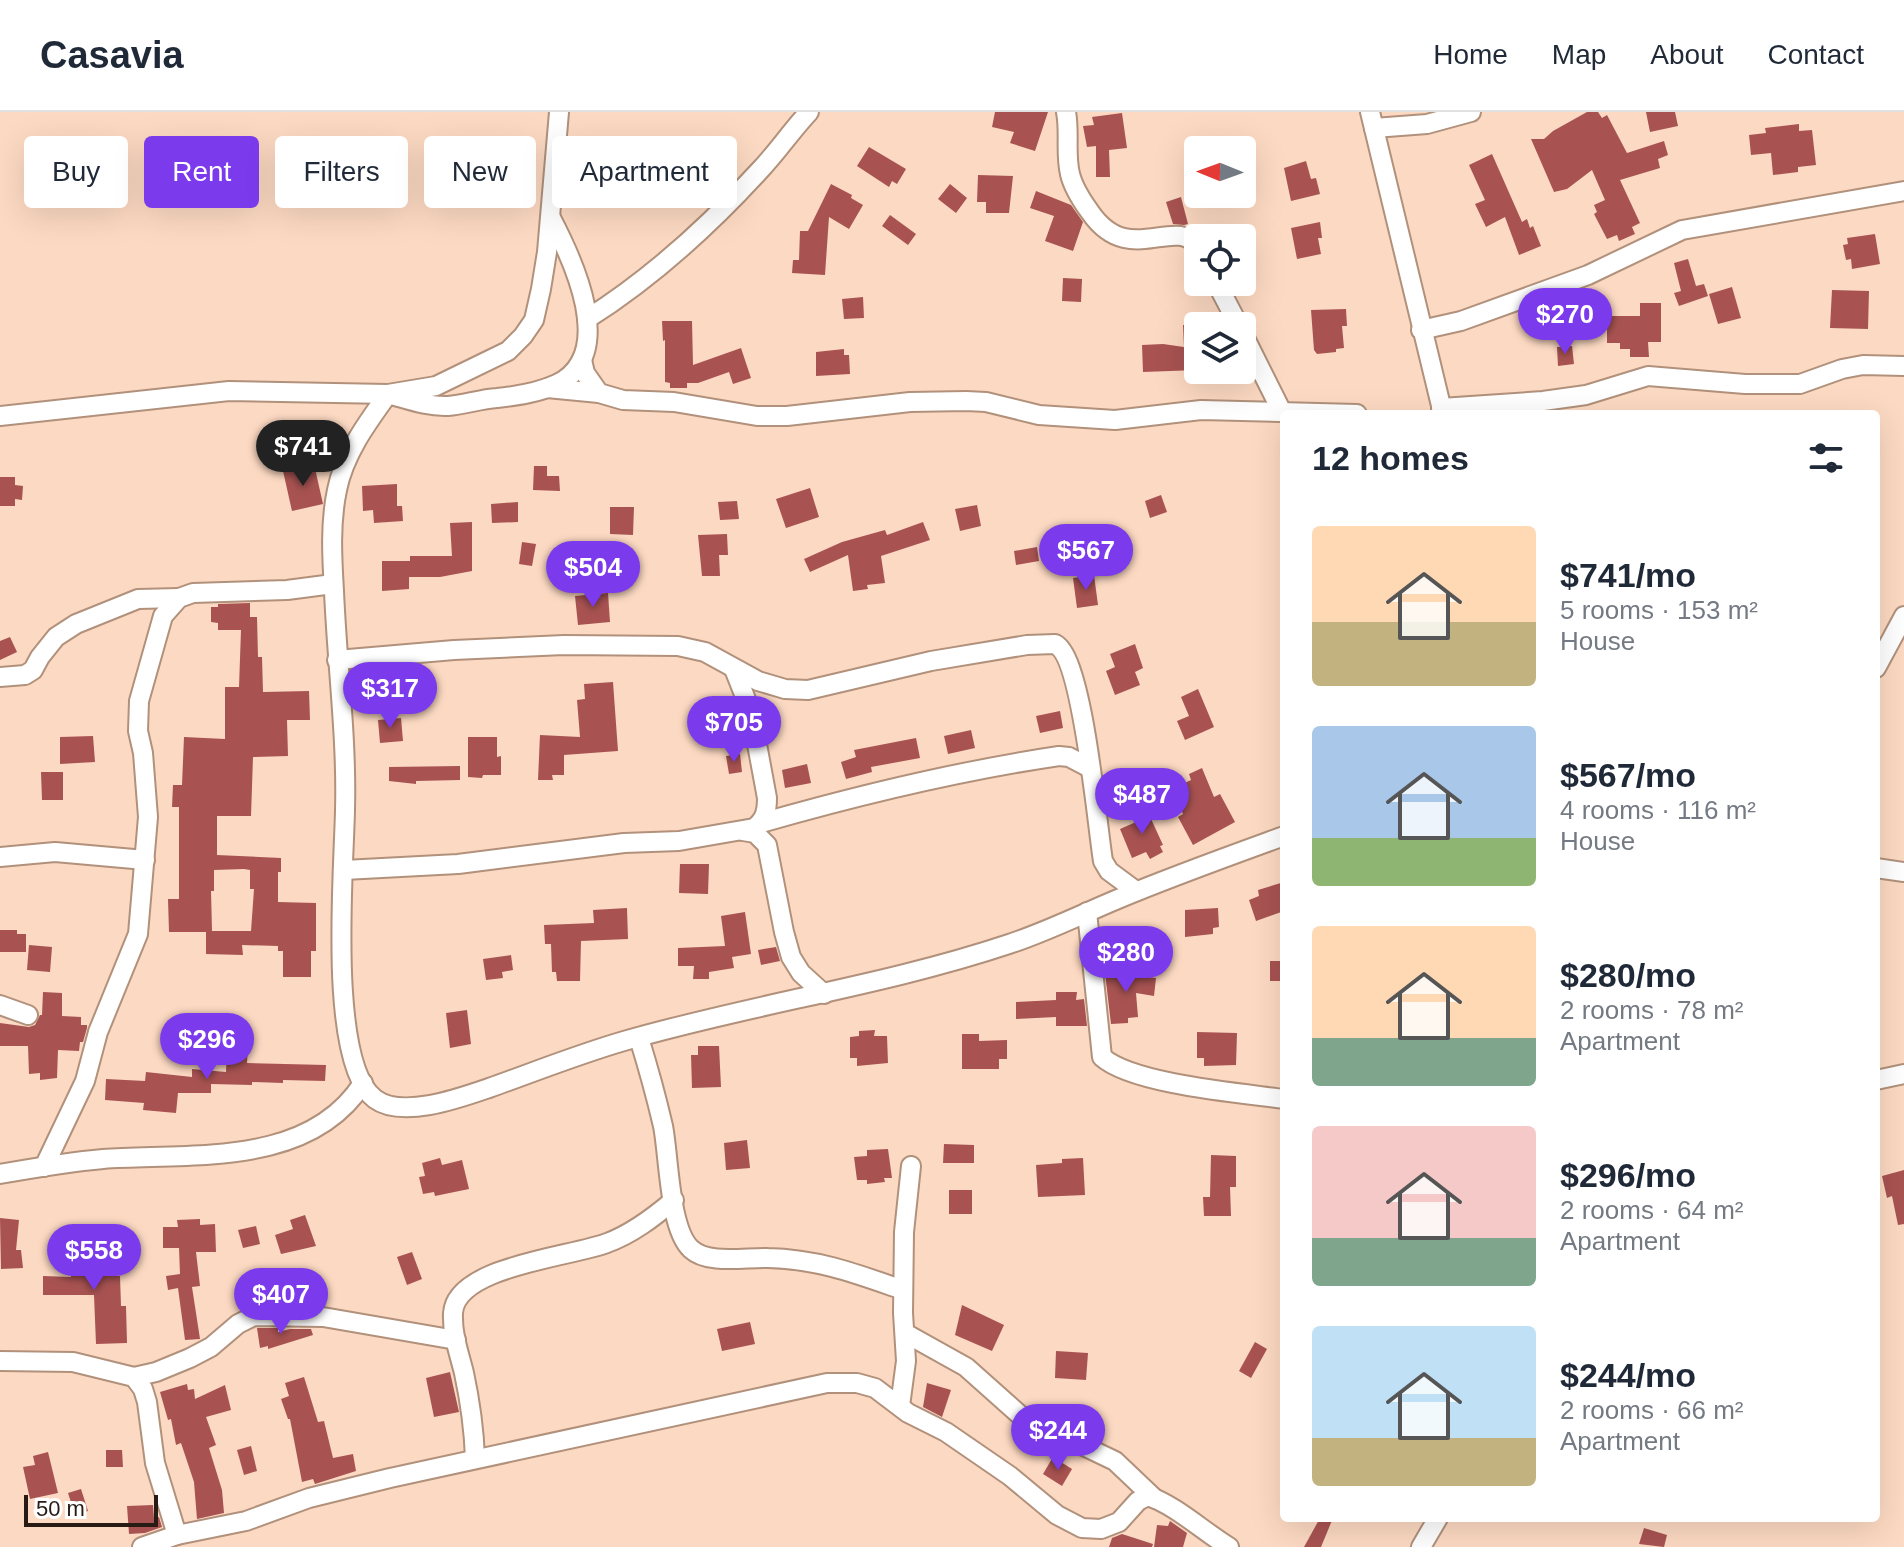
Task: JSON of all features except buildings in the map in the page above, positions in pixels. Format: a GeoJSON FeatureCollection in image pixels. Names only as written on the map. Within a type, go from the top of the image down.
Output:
{"type":"FeatureCollection","features":[{"type":"Feature","properties":{"kind":"street"},"geometry":{"type":"LineString","coordinates":[[0,416],[229,391],[388,394],[436,386],[508,351],[534,320],[541,289],[551,218],[559,112]]}},
{"type":"Feature","properties":{"kind":"street"},"geometry":{"type":"LineString","coordinates":[[587,319],[629,293],[695,238],[760,170],[809,112]]}},
{"type":"Feature","properties":{"kind":"street"},"geometry":{"type":"LineString","coordinates":[[1066,112],[1069,173],[1098,223],[1116,237],[1132,241],[1184,236]]}},
{"type":"Feature","properties":{"kind":"street"},"geometry":{"type":"LineString","coordinates":[[1442,410],[1372,120],[1427,124],[1471,112]]}},
{"type":"Feature","properties":{"kind":"street"},"geometry":{"type":"LineString","coordinates":[[1421,330],[1461,321],[1577,279],[1682,230],[1904,191]]}},
{"type":"Feature","properties":{"kind":"street"},"geometry":{"type":"LineString","coordinates":[[388,394],[426,405],[448,406],[519,395],[560,383],[582,360],[588,342],[587,319],[576,272],[551,218]]}},
{"type":"Feature","properties":{"kind":"street"},"geometry":{"type":"LineString","coordinates":[[582,360],[585,373],[599,393]]}},
{"type":"Feature","properties":{"kind":"street"},"geometry":{"type":"LineString","coordinates":[[1256,360],[1281,410]]}},
{"type":"Feature","properties":{"kind":"street"},"geometry":{"type":"LineString","coordinates":[[1452,410],[1586,395],[1648,376],[1745,384],[1800,384],[1863,365],[1904,366]]}},
{"type":"Feature","properties":{"kind":"street"},"geometry":{"type":"LineString","coordinates":[[547,388],[599,393],[623,400],[674,402],[757,416],[817,414],[910,402],[966,401],[986,402],[1039,415],[1115,420],[1201,410],[1280,412]]}},
{"type":"Feature","properties":{"kind":"street"},"geometry":{"type":"LineString","coordinates":[[388,394],[362,429],[346,461],[337,488],[333,518],[333,584],[346,793],[343,992],[352,1059],[363,1083],[375,1099],[395,1106],[419,1107],[461,1097],[639,1038],[824,994],[1012,943],[1136,891],[1280,837]]}},
{"type":"Feature","properties":{"kind":"street"},"geometry":{"type":"LineString","coordinates":[[0,677],[25,675],[33,670],[56,637],[76,624],[138,599],[179,598],[216,591],[287,590],[333,584]]}},
{"type":"Feature","properties":{"kind":"street"},"geometry":{"type":"LineString","coordinates":[[44,1167],[85,1081],[98,1032],[138,934],[148,817],[143,753],[138,731],[139,701],[163,616],[179,598]]}},
{"type":"Feature","properties":{"kind":"street"},"geometry":{"type":"LineString","coordinates":[[1880,661],[1904,616]]}},
{"type":"Feature","properties":{"kind":"street"},"geometry":{"type":"LineString","coordinates":[[337,660],[466,649],[667,645],[705,652],[758,681],[785,689],[808,690],[946,659],[1027,645],[1055,644],[1065,652],[1081,703],[1103,861],[1109,871],[1136,891]]}},
{"type":"Feature","properties":{"kind":"street"},"geometry":{"type":"LineString","coordinates":[[734,669],[751,712],[761,757],[767,798],[767,811],[761,823]]}},
{"type":"Feature","properties":{"kind":"street"},"geometry":{"type":"LineString","coordinates":[[344,870],[458,864],[624,843],[679,841],[743,831],[849,798],[998,765],[1059,756],[1069,757],[1090,768]]}},
{"type":"Feature","properties":{"kind":"street"},"geometry":{"type":"LineString","coordinates":[[743,831],[755,833],[767,845],[791,957],[801,973],[824,994]]}},
{"type":"Feature","properties":{"kind":"street"},"geometry":{"type":"LineString","coordinates":[[0,857],[55,852],[145,860]]}},
{"type":"Feature","properties":{"kind":"street"},"geometry":{"type":"LineString","coordinates":[[1880,869],[1904,872]]}},
{"type":"Feature","properties":{"kind":"street"},"geometry":{"type":"LineString","coordinates":[[1087,912],[1102,1057],[1112,1066],[1151,1079],[1280,1098]]}},
{"type":"Feature","properties":{"kind":"street"},"geometry":{"type":"LineString","coordinates":[[0,1005],[28,1015]]}},
{"type":"Feature","properties":{"kind":"street"},"geometry":{"type":"LineString","coordinates":[[639,1038],[664,1129],[674,1200],[685,1242],[702,1256],[829,1264],[903,1290]]}},
{"type":"Feature","properties":{"kind":"street"},"geometry":{"type":"LineString","coordinates":[[1880,1079],[1904,1074]]}},
{"type":"Feature","properties":{"kind":"street"},"geometry":{"type":"LineString","coordinates":[[0,1174],[103,1159],[211,1155],[273,1146],[332,1119],[352,1101],[363,1083]]}},
{"type":"Feature","properties":{"kind":"street"},"geometry":{"type":"LineString","coordinates":[[900,1406],[906,1361],[903,1290],[906,1202],[911,1166]]}},
{"type":"Feature","properties":{"kind":"street"},"geometry":{"type":"LineString","coordinates":[[475,1458],[474,1430],[456,1340],[455,1299],[469,1285],[527,1264],[607,1244],[648,1221],[674,1200]]}},
{"type":"Feature","properties":{"kind":"street"},"geometry":{"type":"LineString","coordinates":[[0,1361],[73,1362],[134,1377],[190,1358],[254,1316],[323,1317],[456,1340]]}},
{"type":"Feature","properties":{"kind":"street"},"geometry":{"type":"LineString","coordinates":[[905,1333],[966,1367],[1021,1416],[1115,1461],[1155,1499],[1229,1547]]}},
{"type":"Feature","properties":{"kind":"street"},"geometry":{"type":"LineString","coordinates":[[134,1377],[143,1389],[147,1402],[155,1463],[177,1535]]}},
{"type":"Feature","properties":{"kind":"street"},"geometry":{"type":"LineString","coordinates":[[142,1547],[177,1535],[246,1521],[309,1498],[475,1458],[628,1428],[827,1383],[857,1383],[875,1388],[946,1432],[1010,1476],[1057,1515],[1082,1528],[1112,1526],[1145,1496],[1155,1499]]}},
{"type":"Feature","properties":{"kind":"street"},"geometry":{"type":"LineString","coordinates":[[1429,1545],[1437,1522]]}}]}
